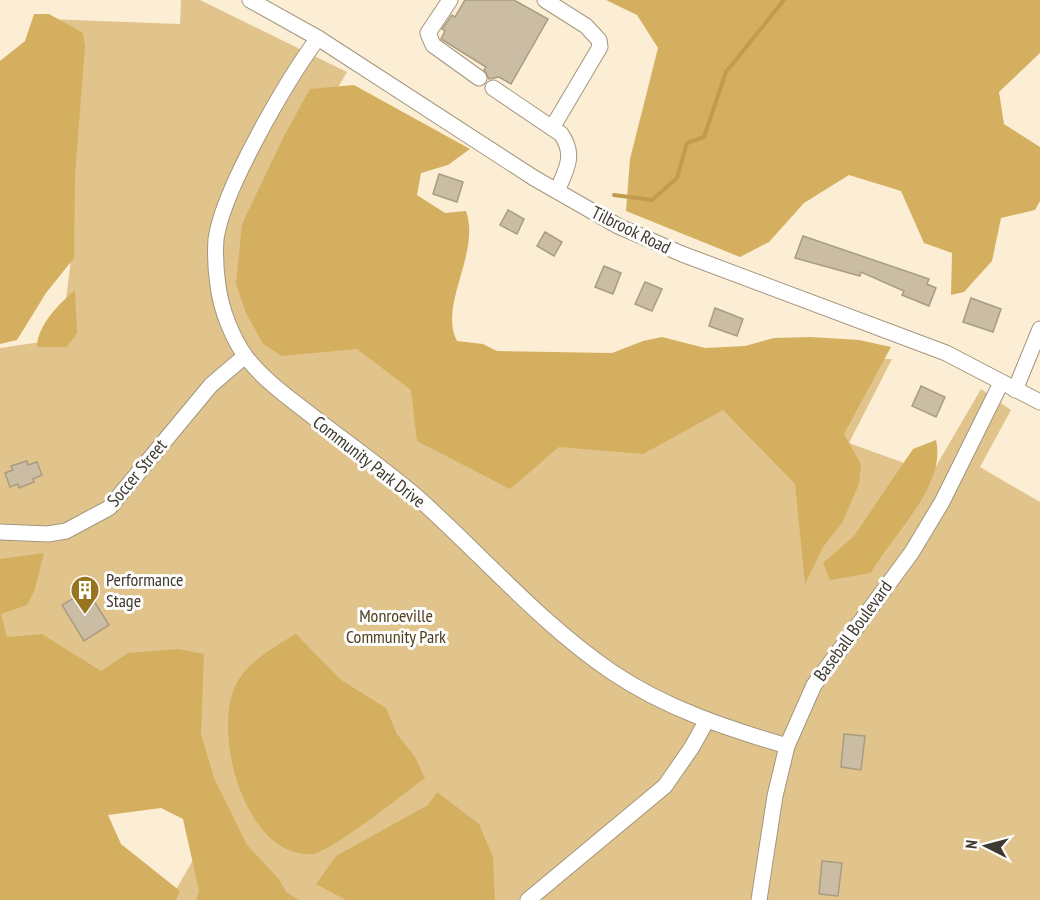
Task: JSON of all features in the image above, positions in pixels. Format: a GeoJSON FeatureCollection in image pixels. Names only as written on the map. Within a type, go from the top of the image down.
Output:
{"type":"FeatureCollection","features":[{"type":"Feature","properties":{"kind":"street","name":"Tilbrook Road"},"geometry":{"type":"LineString","coordinates":[[250,0],[318,38],[556,191],[618,226],[682,254],[946,353],[1040,402]]}},
{"type":"Feature","properties":{"kind":"street"},"geometry":{"type":"LineString","coordinates":[[450,0],[428,33],[433,45],[479,78]]}},
{"type":"Feature","properties":{"kind":"street"},"geometry":{"type":"LineString","coordinates":[[545,0],[596,33],[600,47],[552,128]]}},
{"type":"Feature","properties":{"kind":"street","name":"Community Park Drive"},"geometry":{"type":"LineString","coordinates":[[318,38],[299,63],[248,158],[227,203],[216,239],[218,286],[229,324],[245,356],[271,385],[415,496],[567,637],[613,672],[668,704],[707,720],[787,746]]}},
{"type":"Feature","properties":{"kind":"street"},"geometry":{"type":"LineString","coordinates":[[493,88],[552,128],[568,144],[570,159],[556,191]]}},
{"type":"Feature","properties":{"kind":"street","name":"Baseball Boulevard"},"geometry":{"type":"LineString","coordinates":[[759,900],[775,796],[787,746],[814,685],[912,552],[1040,329]]}},
{"type":"Feature","properties":{"kind":"street","name":"Soccer Street"},"geometry":{"type":"LineString","coordinates":[[0,532],[48,534],[66,531],[109,508],[211,386],[245,356]]}},
{"type":"Feature","properties":{"kind":"street"},"geometry":{"type":"LineString","coordinates":[[528,900],[665,786],[692,747],[707,720]]}},
{"type":"Feature","properties":{"kind":"green space","name":"Monroeville Community Park"},"geometry":{"type":"Polygon","coordinates":[[[181,0],[200,0],[347,72],[253,233],[447,358],[892,359],[849,443],[932,473],[981,389],[1011,410],[980,467],[1040,502],[1040,900],[170,900],[208,834],[76,669],[0,767],[0,348],[61,339],[74,235],[47,19],[180,24],[181,0]]]}},
{"type":"Feature","properties":{"kind":"shaded area"},"geometry":{"type":"Polygon","coordinates":[[[606,0],[1040,0],[1040,53],[999,92],[1004,124],[1040,147],[1040,201],[1035,210],[1001,218],[992,261],[964,292],[951,295],[952,253],[924,243],[901,191],[849,175],[804,203],[769,242],[740,257],[626,211],[630,159],[658,48],[637,15],[606,0]]]}},
{"type":"Feature","properties":{"kind":"shaded area"},"geometry":{"type":"Polygon","coordinates":[[[34,14],[49,14],[83,33],[85,46],[75,175],[74,258],[46,293],[17,340],[0,344],[0,61],[25,41],[34,14]]]}},
{"type":"Feature","properties":{"kind":"shaded area"},"geometry":{"type":"Polygon","coordinates":[[[354,85],[470,149],[448,165],[421,173],[417,195],[445,213],[466,211],[469,227],[468,244],[452,311],[457,341],[483,344],[497,351],[612,353],[643,341],[662,337],[705,348],[745,346],[774,338],[811,337],[859,340],[891,347],[844,434],[861,464],[859,484],[842,523],[823,547],[805,584],[795,484],[723,410],[643,454],[559,447],[510,489],[417,441],[411,390],[357,349],[282,356],[263,344],[246,313],[236,284],[242,224],[284,136],[310,89],[354,85]]]}},
{"type":"Feature","properties":{"kind":"shaded area"},"geometry":{"type":"Polygon","coordinates":[[[75,290],[77,333],[67,347],[37,347],[45,323],[56,308],[75,290]]]}},
{"type":"Feature","properties":{"kind":"shaded area"},"geometry":{"type":"Polygon","coordinates":[[[936,440],[937,457],[926,492],[871,573],[830,580],[823,563],[854,536],[913,449],[936,440]]]}},
{"type":"Feature","properties":{"kind":"shaded area"},"geometry":{"type":"Polygon","coordinates":[[[44,553],[34,592],[27,605],[1,614],[7,637],[42,634],[101,671],[128,653],[178,649],[204,654],[201,734],[214,778],[247,845],[279,879],[286,892],[299,900],[196,900],[199,891],[183,819],[161,808],[108,815],[121,844],[180,891],[176,900],[0,900],[0,559],[44,553]]]}},
{"type":"Feature","properties":{"kind":"shaded area"},"geometry":{"type":"Polygon","coordinates":[[[296,634],[341,680],[386,708],[397,734],[415,757],[425,778],[335,844],[312,854],[288,850],[268,836],[251,813],[239,786],[231,757],[228,727],[230,701],[244,672],[257,659],[296,634]]]}},
{"type":"Feature","properties":{"kind":"shaded area"},"geometry":{"type":"Polygon","coordinates":[[[437,792],[479,824],[493,857],[495,900],[346,900],[316,884],[336,856],[428,805],[437,792]]]}},
{"type":"Feature","properties":{"kind":"building"},"geometry":{"type":"Polygon","coordinates":[[[465,0],[514,0],[548,19],[511,84],[499,77],[489,79],[484,70],[486,67],[441,39],[445,31],[442,29],[452,15],[455,17],[465,0]]]}},
{"type":"Feature","properties":{"kind":"building"},"geometry":{"type":"Polygon","coordinates":[[[439,174],[463,182],[457,202],[433,194],[439,174]]]}},
{"type":"Feature","properties":{"kind":"building"},"geometry":{"type":"Polygon","coordinates":[[[508,210],[524,219],[517,234],[500,225],[508,210]]]}},
{"type":"Feature","properties":{"kind":"building"},"geometry":{"type":"Polygon","coordinates":[[[545,232],[562,242],[554,256],[537,246],[545,232]]]}},
{"type":"Feature","properties":{"kind":"building"},"geometry":{"type":"Polygon","coordinates":[[[803,236],[929,279],[927,284],[936,288],[929,306],[902,295],[904,291],[861,272],[860,276],[795,258],[803,236]]]}},
{"type":"Feature","properties":{"kind":"building"},"geometry":{"type":"Polygon","coordinates":[[[604,266],[621,273],[613,294],[595,287],[604,266]]]}},
{"type":"Feature","properties":{"kind":"building"},"geometry":{"type":"Polygon","coordinates":[[[645,282],[662,289],[652,311],[635,304],[645,282]]]}},
{"type":"Feature","properties":{"kind":"building"},"geometry":{"type":"Polygon","coordinates":[[[971,298],[1001,309],[993,332],[963,322],[971,298]]]}},
{"type":"Feature","properties":{"kind":"building"},"geometry":{"type":"Polygon","coordinates":[[[715,308],[743,319],[737,336],[709,326],[715,308]]]}},
{"type":"Feature","properties":{"kind":"building"},"geometry":{"type":"Polygon","coordinates":[[[921,386],[945,397],[936,417],[912,406],[921,386]]]}},
{"type":"Feature","properties":{"kind":"building"},"geometry":{"type":"Polygon","coordinates":[[[27,461],[28,465],[37,462],[42,475],[33,479],[34,482],[19,488],[18,484],[10,487],[5,473],[13,470],[11,466],[27,461]]]}},
{"type":"Feature","properties":{"kind":"building","name":"Performance Stage"},"geometry":{"type":"Polygon","coordinates":[[[87,590],[109,625],[84,641],[62,605],[87,590]]]}},
{"type":"Feature","properties":{"kind":"building"},"geometry":{"type":"Polygon","coordinates":[[[844,734],[865,736],[861,770],[841,767],[844,734]]]}},
{"type":"Feature","properties":{"kind":"building"},"geometry":{"type":"Polygon","coordinates":[[[822,861],[842,863],[838,896],[819,894],[822,861]]]}},
{"type":"Feature","properties":{"kind":"waterway"},"geometry":{"type":"LineString","coordinates":[[614,195],[652,200],[677,178],[687,143],[704,137],[726,72],[784,0]]}},
{"type":"Feature","properties":{"kind":"place","name":"Performance Stage"},"geometry":{"type":"Point","coordinates":[85,616]}}]}
